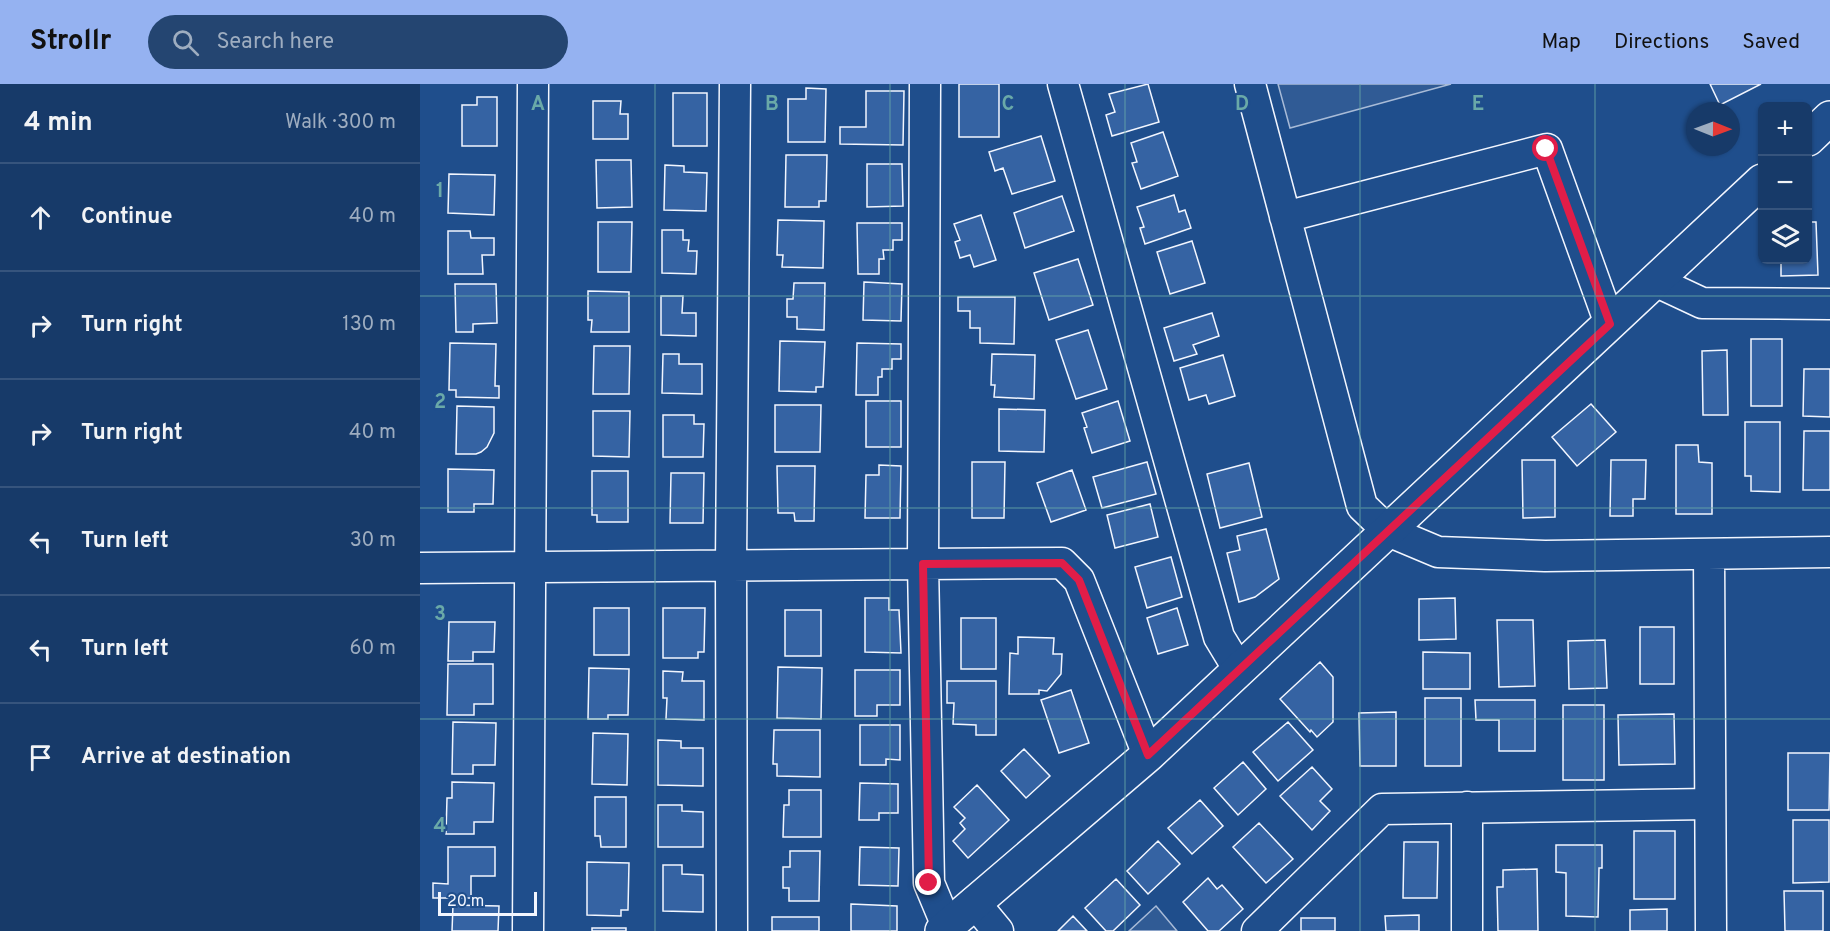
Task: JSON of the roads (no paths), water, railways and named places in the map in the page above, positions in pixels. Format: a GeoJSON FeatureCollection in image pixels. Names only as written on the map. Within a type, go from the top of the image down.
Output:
{"type":"FeatureCollection","features":[{"type":"Feature","properties":{"kind":"street"},"geometry":{"type":"LineString","coordinates":[[528,931],[533,84]]}},
{"type":"Feature","properties":{"kind":"street"},"geometry":{"type":"LineString","coordinates":[[732,931],[731,565],[735,84]]}},
{"type":"Feature","properties":{"kind":"street"},"geometry":{"type":"LineString","coordinates":[[925,84],[923,564],[929,883],[944,929],[1148,755],[1758,185]]}},
{"type":"Feature","properties":{"kind":"street"},"geometry":{"type":"LineString","coordinates":[[1063,84],[1219,637],[1239,670]]}},
{"type":"Feature","properties":{"kind":"street"},"geometry":{"type":"LineString","coordinates":[[1250,84],[1362,506],[1388,531],[1438,552],[1545,556],[1830,552]]}},
{"type":"Feature","properties":{"kind":"street"},"geometry":{"type":"LineString","coordinates":[[1812,135],[1830,118]]}},
{"type":"Feature","properties":{"kind":"street"},"geometry":{"type":"LineString","coordinates":[[1285,217],[1546,149],[1610,324]]}},
{"type":"Feature","properties":{"kind":"street"},"geometry":{"type":"LineString","coordinates":[[1655,281],[1702,303],[1830,304]]}},
{"type":"Feature","properties":{"kind":"street"},"geometry":{"type":"LineString","coordinates":[[1709,554],[1711,931]]}},
{"type":"Feature","properties":{"kind":"street"},"geometry":{"type":"LineString","coordinates":[[420,568],[1062,563],[1079,580],[1148,755]]}},
{"type":"Feature","properties":{"kind":"street"},"geometry":{"type":"LineString","coordinates":[[1257,931],[1382,809],[1710,804]]}},
{"type":"Feature","properties":{"kind":"street"},"geometry":{"type":"LineString","coordinates":[[1467,807],[1467,931]]}},
{"type":"Feature","properties":{"kind":"street"},"geometry":{"type":"LineString","coordinates":[[974,902],[998,931]]}}]}
